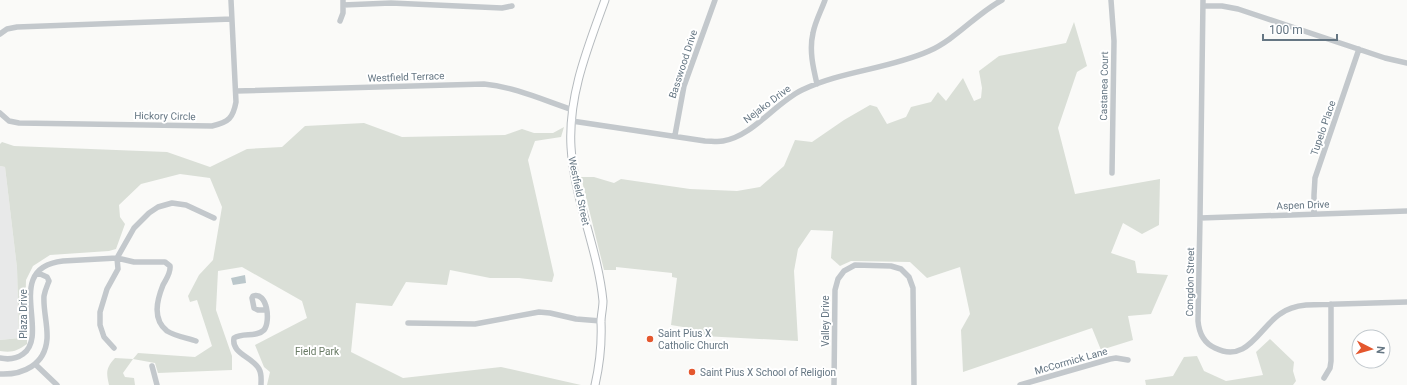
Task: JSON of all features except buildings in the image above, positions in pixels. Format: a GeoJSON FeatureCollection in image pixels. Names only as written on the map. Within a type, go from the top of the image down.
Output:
{"type":"FeatureCollection","features":[{"type":"Feature","properties":{"kind":"main road","name":"Westfield Street"},"geometry":{"type":"LineString","coordinates":[[595,385],[602,346],[601,321],[603,307],[601,290],[573,171],[571,145],[572,110],[583,64],[605,0]]}},
{"type":"Feature","properties":{"kind":"street","name":"Hickory Circle"},"geometry":{"type":"LineString","coordinates":[[0,113],[9,121],[19,123],[212,126],[221,124],[230,119],[236,102],[231,0]]}},
{"type":"Feature","properties":{"kind":"street","name":"Basswood Drive"},"geometry":{"type":"LineString","coordinates":[[675,135],[684,86],[714,0]]}},
{"type":"Feature","properties":{"kind":"street"},"geometry":{"type":"LineString","coordinates":[[818,84],[813,67],[811,50],[813,33],[825,0]]}},
{"type":"Feature","properties":{"kind":"street","name":"Nejako Drive"},"geometry":{"type":"LineString","coordinates":[[572,121],[675,135],[705,141],[723,141],[739,136],[753,127],[786,99],[818,84],[912,58],[931,50],[1002,0]]}},
{"type":"Feature","properties":{"kind":"street","name":"Castanea Court"},"geometry":{"type":"LineString","coordinates":[[1111,0],[1114,41],[1112,172]]}},
{"type":"Feature","properties":{"kind":"street"},"geometry":{"type":"LineString","coordinates":[[340,21],[343,12],[343,2],[502,8],[512,6]]}},
{"type":"Feature","properties":{"kind":"street"},"geometry":{"type":"LineString","coordinates":[[1203,3],[1238,9],[1385,58],[1407,63]]}},
{"type":"Feature","properties":{"kind":"street","name":"Congdon Street"},"geometry":{"type":"LineString","coordinates":[[1203,3],[1198,321],[1201,335],[1211,346],[1224,352],[1238,351],[1250,345],[1274,319],[1285,311],[1298,306],[1407,302]]}},
{"type":"Feature","properties":{"kind":"street"},"geometry":{"type":"LineString","coordinates":[[0,34],[7,29],[18,27],[232,19]]}},
{"type":"Feature","properties":{"kind":"street","name":"Tupelo Place"},"geometry":{"type":"LineString","coordinates":[[1314,214],[1315,178],[1359,49]]}},
{"type":"Feature","properties":{"kind":"street","name":"Westfield Terrace"},"geometry":{"type":"LineString","coordinates":[[236,91],[484,84],[516,89],[572,110]]}},
{"type":"Feature","properties":{"kind":"street"},"geometry":{"type":"LineString","coordinates":[[114,348],[104,337],[100,325],[100,312],[107,289],[118,269],[117,258],[134,228],[149,213],[158,207],[172,204],[186,205],[214,218]]}},
{"type":"Feature","properties":{"kind":"street","name":"Aspen Drive"},"geometry":{"type":"LineString","coordinates":[[1200,218],[1407,211]]}},
{"type":"Feature","properties":{"kind":"street"},"geometry":{"type":"LineString","coordinates":[[0,374],[22,372],[36,364],[46,344],[47,334],[44,298],[48,281],[46,277],[38,272],[45,266],[56,262],[117,258],[134,262],[160,261],[169,264],[171,268],[157,302],[159,320],[167,330],[196,341]]}},
{"type":"Feature","properties":{"kind":"street","name":"Valley Drive"},"geometry":{"type":"LineString","coordinates":[[834,385],[834,290],[838,279],[844,271],[855,266],[891,266],[901,269],[909,277],[913,288],[914,385]]}},
{"type":"Feature","properties":{"kind":"street","name":"Plaza Drive"},"geometry":{"type":"LineString","coordinates":[[0,358],[7,359],[17,357],[26,352],[31,345],[33,334],[31,291],[34,279],[38,272]]}},
{"type":"Feature","properties":{"kind":"street"},"geometry":{"type":"LineString","coordinates":[[1324,378],[1330,368],[1331,361],[1331,304]]}},
{"type":"Feature","properties":{"kind":"street"},"geometry":{"type":"LineString","coordinates":[[261,385],[261,373],[259,367],[235,348],[233,342],[234,338],[237,336],[257,334],[262,331],[268,322],[266,310]]}},
{"type":"Feature","properties":{"kind":"street"},"geometry":{"type":"LineString","coordinates":[[408,324],[475,324],[539,312],[576,319],[601,321]]}},
{"type":"Feature","properties":{"kind":"street","name":"McCormick Lane"},"geometry":{"type":"LineString","coordinates":[[1020,385],[1110,359],[1116,358],[1128,360]]}},
{"type":"Feature","properties":{"kind":"street"},"geometry":{"type":"LineString","coordinates":[[36,364],[57,385]]}},
{"type":"Feature","properties":{"kind":"street"},"geometry":{"type":"LineString","coordinates":[[152,366],[157,385]]}},
{"type":"Feature","properties":{"kind":"shaded area"},"geometry":{"type":"Polygon","coordinates":[[[0,166],[5,167],[17,268],[19,338],[0,340],[0,166]]]}},
{"type":"Feature","properties":{"kind":"shaded area"},"geometry":{"type":"Polygon","coordinates":[[[245,275],[246,283],[233,285],[231,278],[245,275]]]}},
{"type":"Feature","properties":{"kind":"green space"},"geometry":{"type":"Polygon","coordinates":[[[1074,22],[1087,66],[1077,72],[1058,128],[1075,194],[1160,179],[1159,225],[1142,234],[1123,223],[1111,253],[1135,261],[1137,273],[1168,275],[1151,314],[1128,316],[1133,340],[1101,350],[1092,328],[963,372],[961,330],[970,314],[960,267],[927,278],[910,262],[851,261],[840,266],[831,258],[833,231],[811,230],[798,249],[794,271],[798,341],[703,336],[683,332],[683,327],[671,325],[677,278],[672,277],[672,273],[616,267],[616,270],[604,270],[581,177],[594,177],[614,183],[621,179],[690,189],[737,191],[760,187],[784,166],[795,140],[812,142],[844,120],[870,105],[877,107],[887,124],[906,117],[911,107],[931,102],[938,92],[946,101],[963,78],[974,101],[981,98],[982,88],[979,71],[999,56],[1066,43],[1074,22]]]}},
{"type":"Feature","properties":{"kind":"green space","name":"Field Park"},"geometry":{"type":"Polygon","coordinates":[[[364,123],[402,137],[505,135],[522,129],[534,133],[553,133],[564,127],[561,137],[535,141],[528,160],[554,275],[552,282],[519,278],[490,278],[450,270],[447,285],[406,282],[392,306],[356,303],[351,352],[403,378],[501,367],[581,385],[267,385],[270,372],[264,367],[255,345],[307,318],[302,301],[242,267],[218,271],[216,310],[232,356],[232,370],[158,373],[155,363],[133,359],[138,353],[195,357],[212,346],[197,300],[190,302],[188,296],[199,275],[213,260],[222,207],[210,178],[180,174],[141,184],[119,205],[120,217],[125,224],[116,249],[109,251],[50,255],[33,266],[26,280],[25,317],[27,344],[14,351],[0,351],[0,340],[19,338],[17,268],[5,167],[0,166],[0,144],[2,142],[14,146],[167,152],[210,167],[247,149],[282,147],[305,126],[364,123]]]}},
{"type":"Feature","properties":{"kind":"green space"},"geometry":{"type":"Polygon","coordinates":[[[1270,339],[1294,362],[1293,371],[1296,381],[1293,385],[1146,385],[1145,380],[1173,376],[1184,357],[1197,356],[1204,371],[1226,381],[1263,375],[1256,352],[1270,339]]]}},
{"type":"Feature","properties":{"kind":"green space"},"geometry":{"type":"Polygon","coordinates":[[[115,358],[133,359],[123,373],[125,377],[134,378],[135,385],[109,385],[107,377],[108,370],[115,358]]]}},
{"type":"Feature","properties":{"kind":"place","name":"Saint Pius X Catholic Church"},"geometry":{"type":"Point","coordinates":[650,339]}},
{"type":"Feature","properties":{"kind":"place","name":"Saint Pius X School of Religion"},"geometry":{"type":"Point","coordinates":[692,372]}}]}
